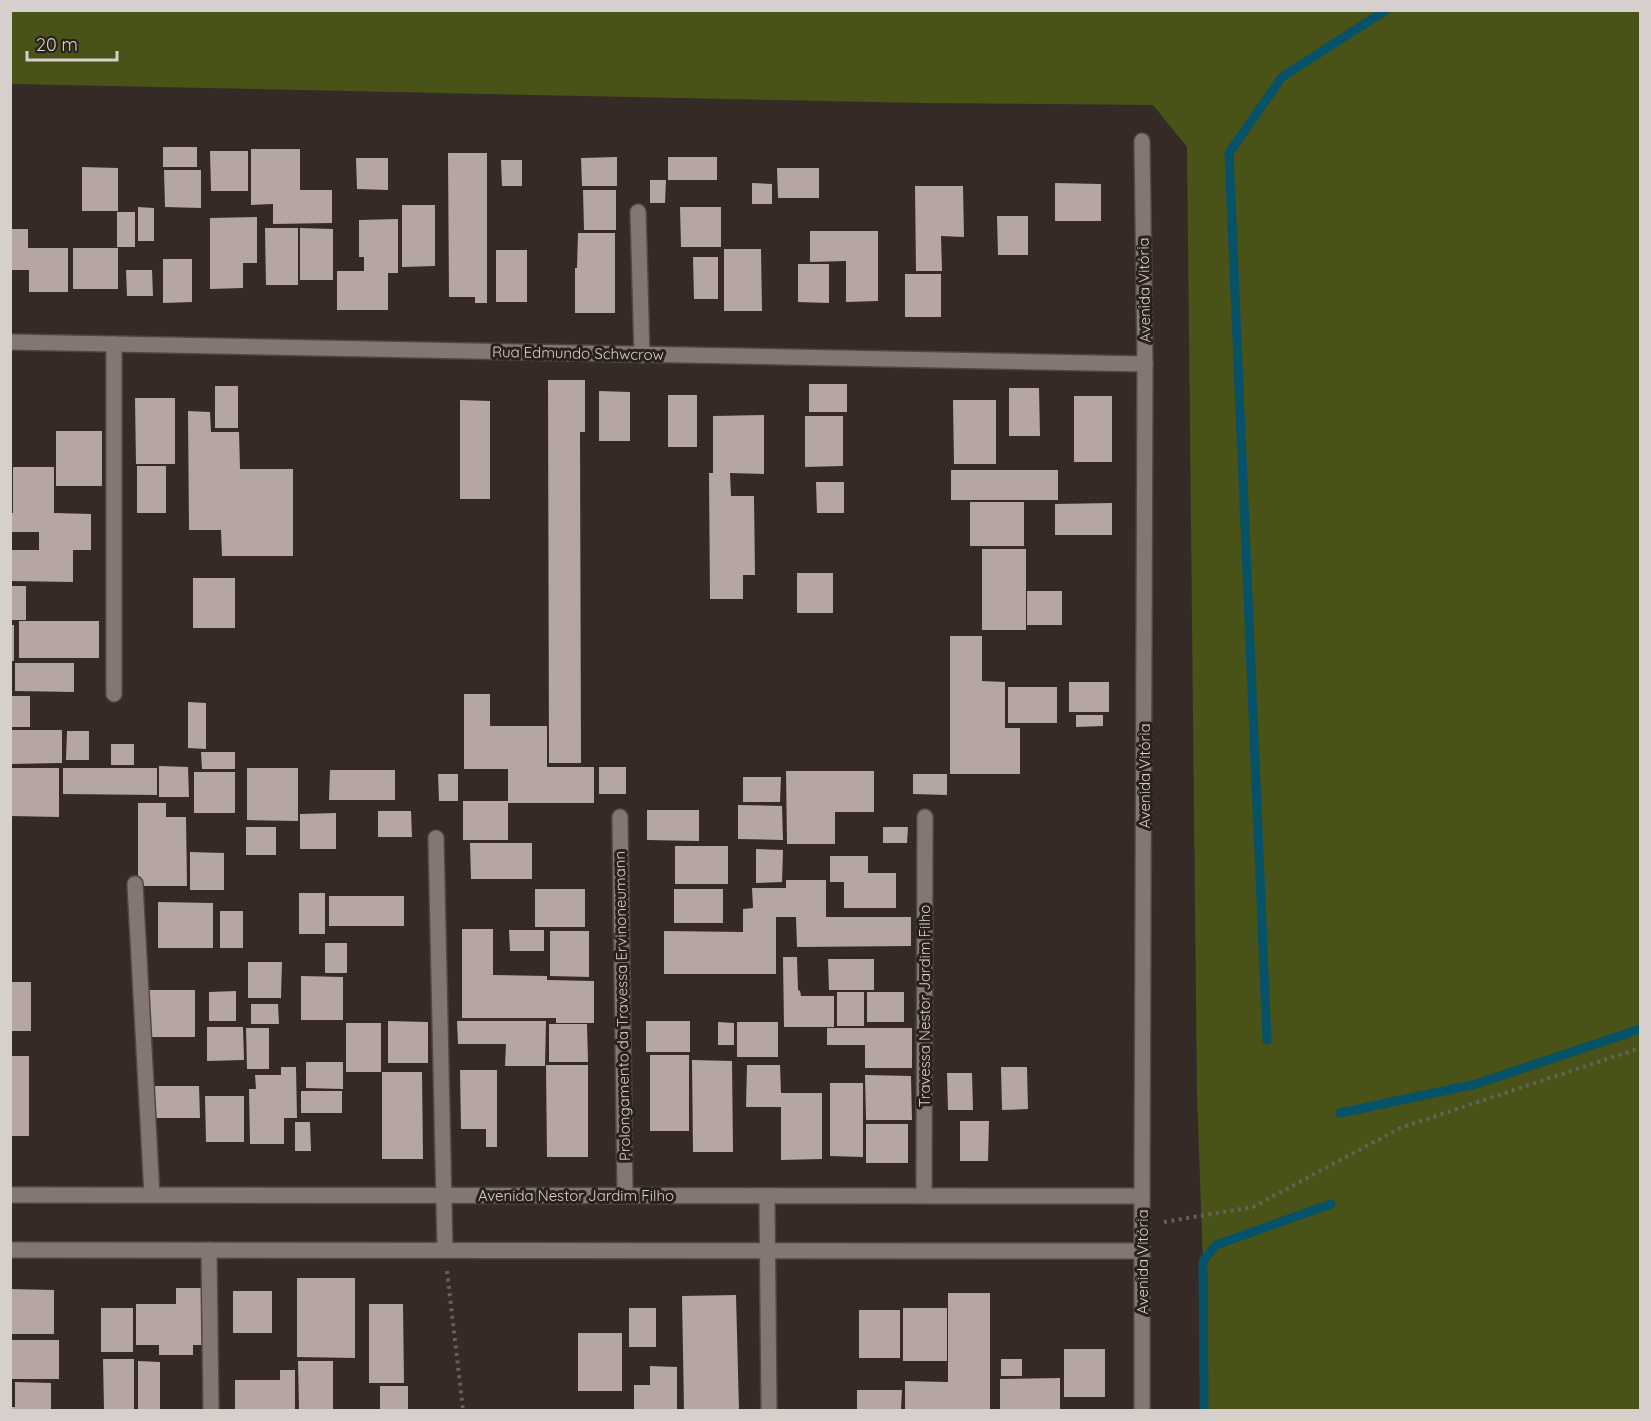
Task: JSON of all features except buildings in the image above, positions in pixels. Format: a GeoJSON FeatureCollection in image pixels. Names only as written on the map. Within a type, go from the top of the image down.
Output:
{"type":"FeatureCollection","features":[{"type":"Feature","properties":{"kind":"street","name":"Avenida Vitória"},"geometry":{"type":"LineString","coordinates":[[1142,141],[1146,364],[1142,1410]]}},
{"type":"Feature","properties":{"kind":"street"},"geometry":{"type":"LineString","coordinates":[[638,212],[642,355]]}},
{"type":"Feature","properties":{"kind":"street","name":"Rua Edmundo Schwcrow"},"geometry":{"type":"LineString","coordinates":[[10,342],[1146,364]]}},
{"type":"Feature","properties":{"kind":"street"},"geometry":{"type":"LineString","coordinates":[[114,344],[114,694]]}},
{"type":"Feature","properties":{"kind":"street","name":"Prolongamento da Travessa Ervinoneumann"},"geometry":{"type":"LineString","coordinates":[[620,817],[625,1195]]}},
{"type":"Feature","properties":{"kind":"street","name":"Travessa Nestor Jardim Filho"},"geometry":{"type":"LineString","coordinates":[[924,1195],[925,817]]}},
{"type":"Feature","properties":{"kind":"street"},"geometry":{"type":"LineString","coordinates":[[436,838],[445,1250]]}},
{"type":"Feature","properties":{"kind":"street"},"geometry":{"type":"LineString","coordinates":[[135,884],[152,1195]]}},
{"type":"Feature","properties":{"kind":"street","name":"Avenida Nestor Jardim Filho"},"geometry":{"type":"LineString","coordinates":[[10,1195],[1142,1196]]}},
{"type":"Feature","properties":{"kind":"street"},"geometry":{"type":"LineString","coordinates":[[767,1196],[769,1410]]}},
{"type":"Feature","properties":{"kind":"street"},"geometry":{"type":"LineString","coordinates":[[10,1250],[1142,1251]]}},
{"type":"Feature","properties":{"kind":"street"},"geometry":{"type":"LineString","coordinates":[[209,1250],[211,1410]]}},
{"type":"Feature","properties":{"kind":"path"},"geometry":{"type":"LineString","coordinates":[[1143,1226],[1253,1207],[1400,1128],[1641,1048]]}},
{"type":"Feature","properties":{"kind":"path"},"geometry":{"type":"LineString","coordinates":[[445,1250],[463,1410]]}},
{"type":"Feature","properties":{"kind":"green space"},"geometry":{"type":"Polygon","coordinates":[[[11,10],[1640,11],[1640,1410],[1204,1410],[1203,1261],[1197,1096],[1187,147],[1153,105],[921,103],[11,84],[11,10]]]}},
{"type":"Feature","properties":{"kind":"waterway"},"geometry":{"type":"LineString","coordinates":[[1267,1040],[1229,153],[1282,77],[1386,10]]}},
{"type":"Feature","properties":{"kind":"waterway"},"geometry":{"type":"LineString","coordinates":[[1340,1113],[1476,1084],[1640,1029]]}},
{"type":"Feature","properties":{"kind":"waterway"},"geometry":{"type":"LineString","coordinates":[[1204,1410],[1203,1261],[1216,1245],[1331,1204]]}}]}
